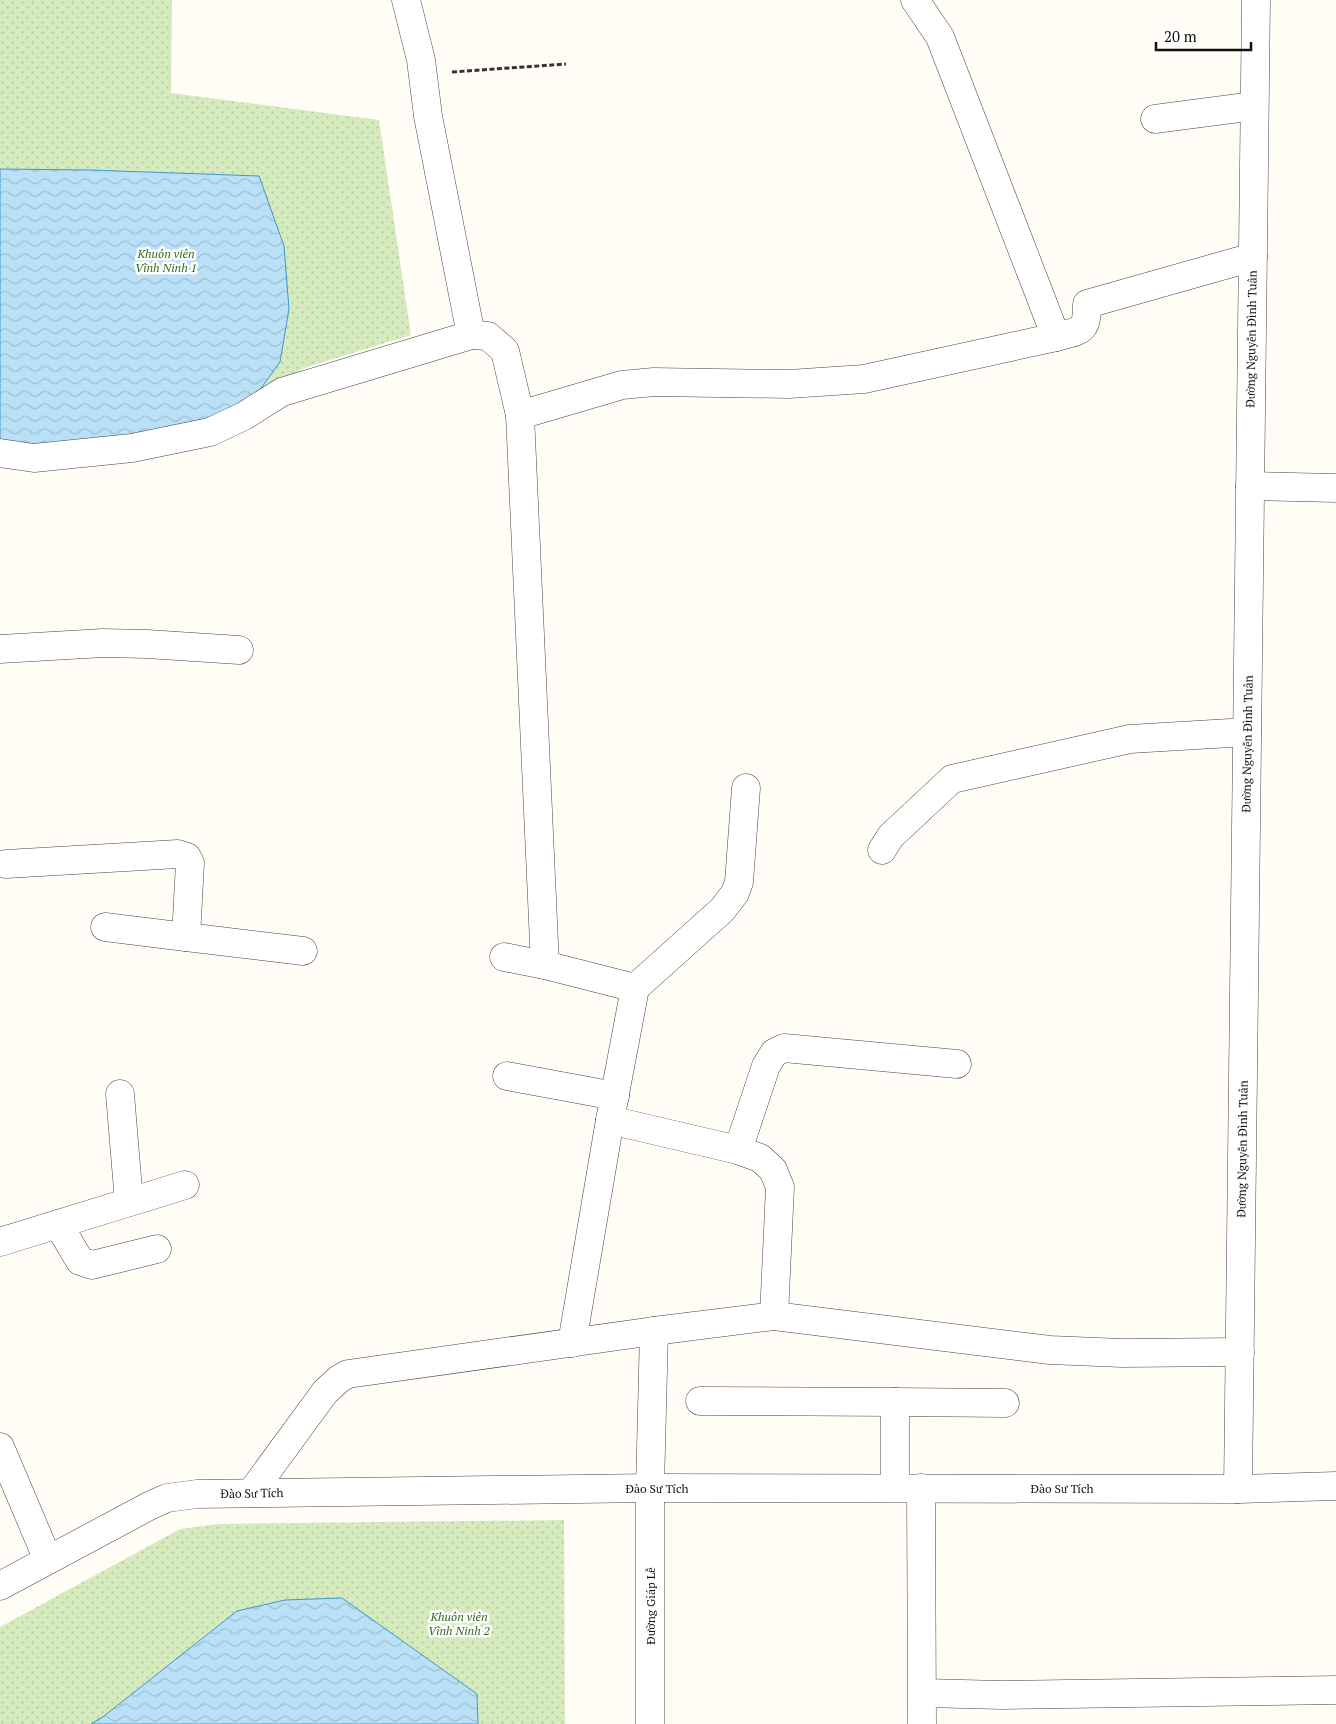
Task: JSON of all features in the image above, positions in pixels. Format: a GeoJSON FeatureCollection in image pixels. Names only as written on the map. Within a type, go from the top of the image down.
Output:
{"type":"FeatureCollection","features":[{"type":"Feature","properties":{"kind":"street"},"geometry":{"type":"LineString","coordinates":[[406,0],[423,74],[428,116],[471,336]]}},
{"type":"Feature","properties":{"kind":"street"},"geometry":{"type":"LineString","coordinates":[[915,0],[940,37],[1056,337]]}},
{"type":"Feature","properties":{"kind":"street","name":"Đường Nguyễn Đình Tuân"},"geometry":{"type":"LineString","coordinates":[[1238,1489],[1256,0]]}},
{"type":"Feature","properties":{"kind":"street"},"geometry":{"type":"LineString","coordinates":[[1155,118],[1254,106]]}},
{"type":"Feature","properties":{"kind":"street"},"geometry":{"type":"LineString","coordinates":[[520,415],[622,385],[654,382],[789,384],[864,379],[1081,330],[1085,325],[1086,304],[1252,257]]}},
{"type":"Feature","properties":{"kind":"street"},"geometry":{"type":"LineString","coordinates":[[0,454],[34,458],[132,448],[210,432],[244,416],[282,392],[471,336],[488,336],[506,351],[520,415],[546,965]]}},
{"type":"Feature","properties":{"kind":"street"},"geometry":{"type":"LineString","coordinates":[[1250,486],[1336,488]]}},
{"type":"Feature","properties":{"kind":"street"},"geometry":{"type":"LineString","coordinates":[[0,649],[103,643],[239,650]]}},
{"type":"Feature","properties":{"kind":"street"},"geometry":{"type":"LineString","coordinates":[[882,850],[891,836],[952,779],[1130,739],[1247,732]]}},
{"type":"Feature","properties":{"kind":"street"},"geometry":{"type":"LineString","coordinates":[[572,1343],[612,1108],[635,988],[722,910],[736,893],[739,882],[746,788]]}},
{"type":"Feature","properties":{"kind":"street"},"geometry":{"type":"LineString","coordinates":[[2,861],[178,854],[187,857],[190,863],[186,937]]}},
{"type":"Feature","properties":{"kind":"street"},"geometry":{"type":"LineString","coordinates":[[105,928],[303,952]]}},
{"type":"Feature","properties":{"kind":"street"},"geometry":{"type":"LineString","coordinates":[[504,957],[546,965],[635,988]]}},
{"type":"Feature","properties":{"kind":"street"},"geometry":{"type":"LineString","coordinates":[[738,1150],[766,1066],[774,1054],[784,1048],[957,1064]]}},
{"type":"Feature","properties":{"kind":"street"},"geometry":{"type":"LineString","coordinates":[[508,1076],[612,1108],[760,1158],[773,1170],[780,1187],[774,1316]]}},
{"type":"Feature","properties":{"kind":"street"},"geometry":{"type":"LineString","coordinates":[[120,1094],[129,1202]]}},
{"type":"Feature","properties":{"kind":"street"},"geometry":{"type":"LineString","coordinates":[[0,1242],[185,1185]]}},
{"type":"Feature","properties":{"kind":"street"},"geometry":{"type":"LineString","coordinates":[[58,1224],[80,1261],[92,1265],[157,1249]]}},
{"type":"Feature","properties":{"kind":"street"},"geometry":{"type":"LineString","coordinates":[[251,1493],[325,1392],[339,1378],[348,1374],[774,1316],[1050,1350],[1122,1354],[1240,1352]]}},
{"type":"Feature","properties":{"kind":"street","name":"Đường Giáp Lễ"},"geometry":{"type":"LineString","coordinates":[[650,1724],[650,1488],[654,1331]]}},
{"type":"Feature","properties":{"kind":"street"},"geometry":{"type":"LineString","coordinates":[[700,1400],[1005,1403]]}},
{"type":"Feature","properties":{"kind":"street"},"geometry":{"type":"LineString","coordinates":[[895,1402],[908,1488],[923,1693],[922,1724]]}},
{"type":"Feature","properties":{"kind":"street"},"geometry":{"type":"LineString","coordinates":[[3,1461],[48,1560]]}},
{"type":"Feature","properties":{"kind":"street","name":"Đào Sư Tích"},"geometry":{"type":"LineString","coordinates":[[0,1586],[149,1506],[167,1498],[197,1494],[650,1488],[1238,1489],[1336,1486]]}},
{"type":"Feature","properties":{"kind":"street"},"geometry":{"type":"LineString","coordinates":[[923,1693],[1002,1695],[1336,1690]]}},
{"type":"Feature","properties":{"kind":"path"},"geometry":{"type":"LineString","coordinates":[[423,74],[566,64]]}},
{"type":"Feature","properties":{"kind":"green space","name":"Khuôn viên Vĩnh Ninh 1"},"geometry":{"type":"Polygon","coordinates":[[[0,0],[172,0],[171,93],[379,120],[411,335],[304,368],[231,416],[0,449],[0,0]]]}},
{"type":"Feature","properties":{"kind":"green space","name":"Khuôn viên Vĩnh Ninh 2"},"geometry":{"type":"Polygon","coordinates":[[[564,1520],[565,1724],[0,1724],[0,1627],[180,1529],[218,1524],[564,1520]]]}},
{"type":"Feature","properties":{"kind":"water"},"geometry":{"type":"Polygon","coordinates":[[[0,169],[259,176],[284,246],[289,309],[280,362],[254,398],[194,428],[54,445],[0,442],[0,169]]]}},
{"type":"Feature","properties":{"kind":"water"},"geometry":{"type":"Polygon","coordinates":[[[342,1598],[477,1694],[478,1724],[91,1724],[104,1716],[237,1611],[285,1600],[342,1598]]]}}]}
